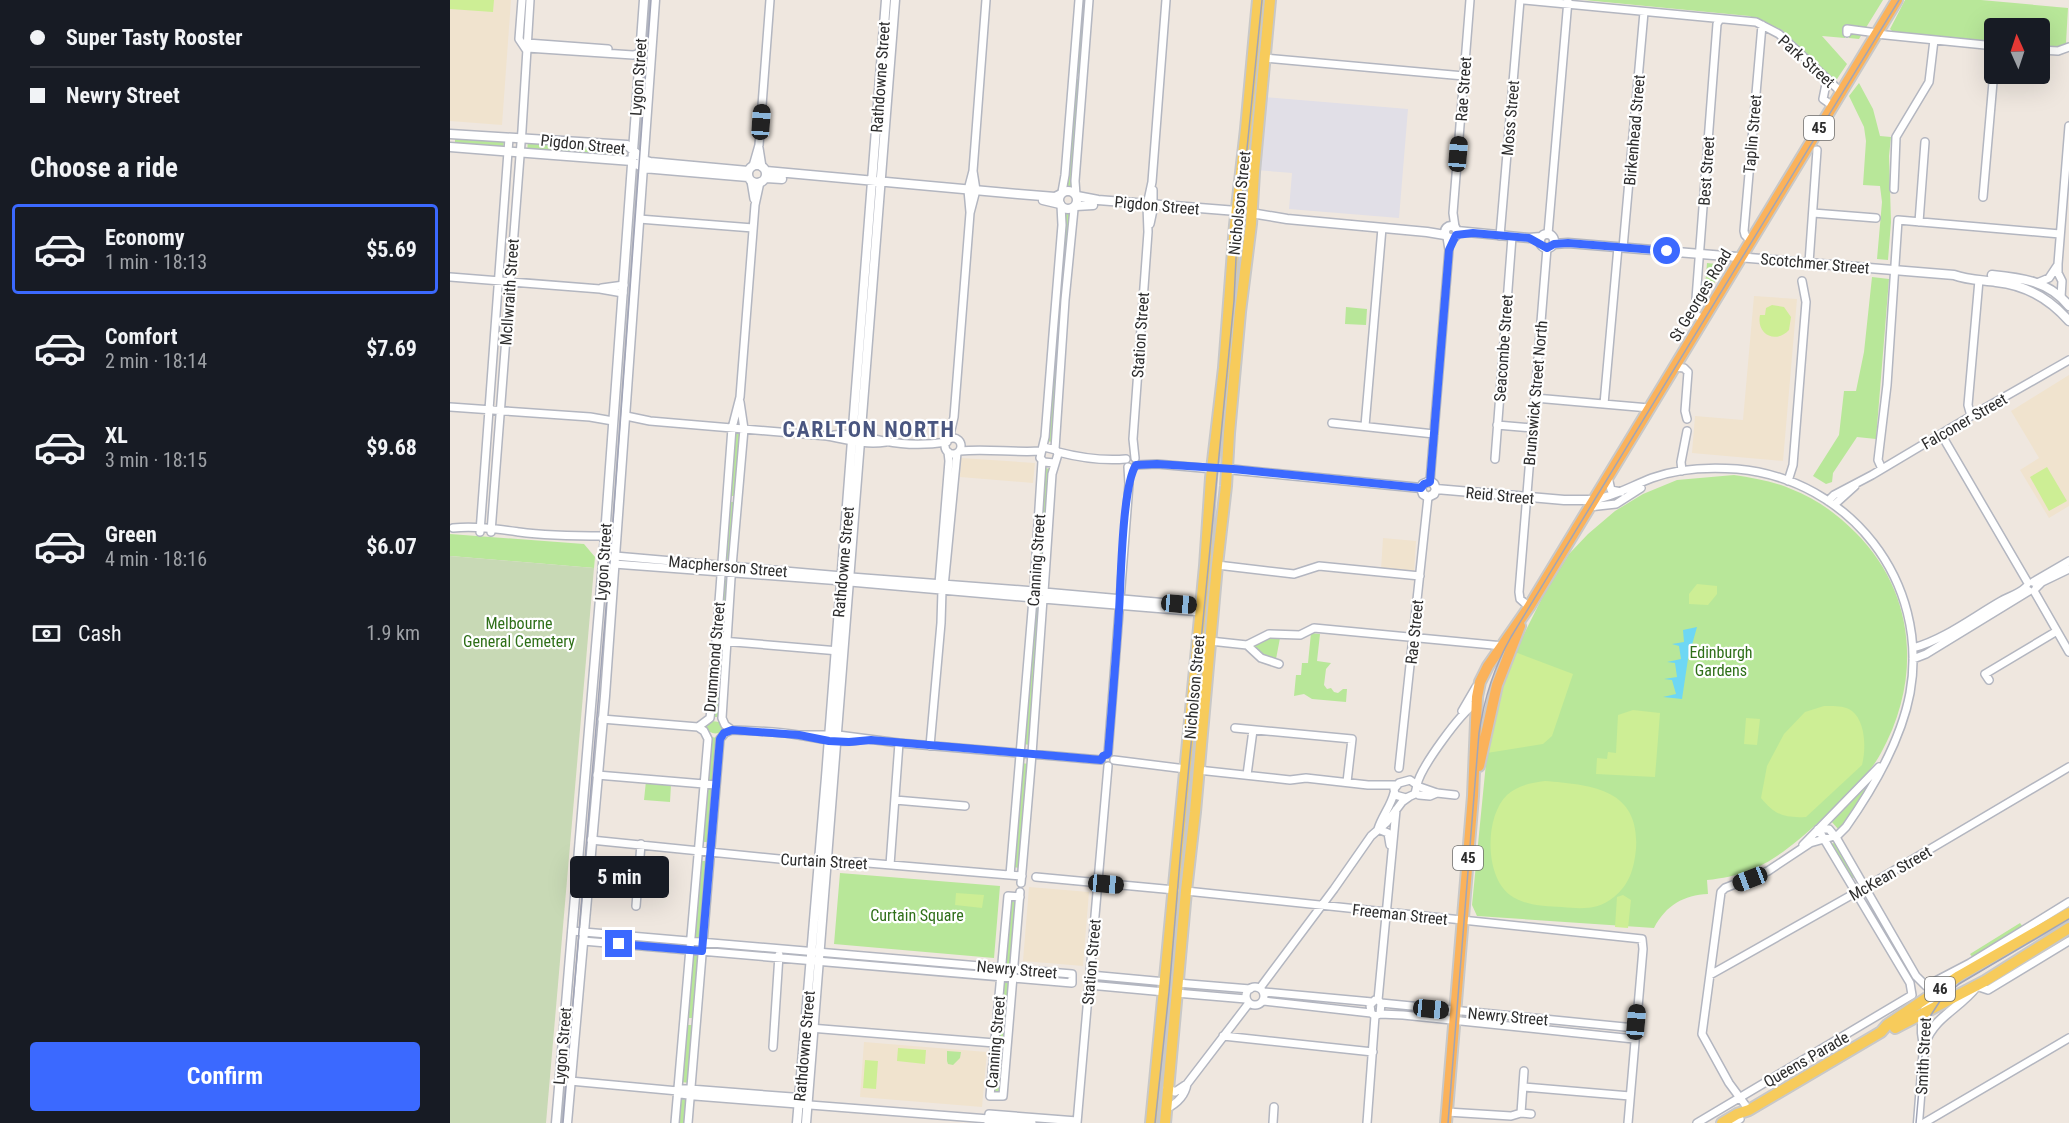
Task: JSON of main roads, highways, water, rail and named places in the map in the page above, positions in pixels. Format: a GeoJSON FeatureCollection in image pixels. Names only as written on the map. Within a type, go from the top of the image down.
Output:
{"type":"FeatureCollection","features":[{"type":"Feature","properties":{"kind":"highway","name":"St Georges Road"},"geometry":{"type":"LineString","coordinates":[[1473,796],[1476,703],[1480,682],[1505,647],[1897,0]]}},
{"type":"Feature","properties":{"kind":"highway","name":"St Georges Road"},"geometry":{"type":"LineString","coordinates":[[1473,796],[1505,647]]}},
{"type":"Feature","properties":{"kind":"highway","name":"45"},"geometry":{"type":"LineString","coordinates":[[1447,1118],[1473,796]]}},
{"type":"Feature","properties":{"kind":"main road","name":"Nicholson Street"},"geometry":{"type":"LineString","coordinates":[[1151,1123],[1166,1047],[1171,988],[1174,890],[1212,469],[1251,216],[1252,129],[1258,0]]}},
{"type":"Feature","properties":{"kind":"main road","name":"Nicholson Street"},"geometry":{"type":"LineString","coordinates":[[1171,988],[1193,836],[1227,469],[1229,369],[1237,214],[1264,58],[1270,0]]}},
{"type":"Feature","properties":{"kind":"main road"},"geometry":{"type":"LineString","coordinates":[[1237,214],[1251,216]]}},
{"type":"Feature","properties":{"kind":"main road"},"geometry":{"type":"LineString","coordinates":[[1212,469],[1227,469]]}},
{"type":"Feature","properties":{"kind":"main road","name":"Queens Parade"},"geometry":{"type":"LineString","coordinates":[[1722,1123],[1739,1118],[1881,1032],[1887,1025],[1959,976],[2069,913]]}},
{"type":"Feature","properties":{"kind":"main road","name":"Queens Parade"},"geometry":{"type":"LineString","coordinates":[[1881,1032],[1888,1032],[1976,986],[2069,928]]}},
{"type":"Feature","properties":{"kind":"main road","name":"Nicholson Street"},"geometry":{"type":"LineString","coordinates":[[1165,1123],[1169,1089],[1166,1047]]}},
{"type":"Feature","properties":{"kind":"water"},"geometry":{"type":"Polygon","coordinates":[[[1697,627],[1688,659],[1682,699],[1663,697],[1676,694],[1672,680],[1664,679],[1677,677],[1675,663],[1667,662],[1681,659],[1679,646],[1672,644],[1684,642],[1683,630],[1697,627]]]}},
{"type":"Feature","properties":{"kind":"tram line"},"geometry":{"type":"LineString","coordinates":[[563,1123],[612,536],[651,0]]}},
{"type":"Feature","properties":{"kind":"tram line"},"geometry":{"type":"LineString","coordinates":[[1155,1123],[1262,0]]}},
{"type":"Feature","properties":{"kind":"tram line"},"geometry":{"type":"LineString","coordinates":[[1448,1123],[1479,733],[1495,672],[1511,637],[1899,0]]}},
{"type":"Feature","properties":{"kind":"tram line"},"geometry":{"type":"LineString","coordinates":[[1916,1123],[1924,1033],[1940,1001],[1959,984],[2069,919]]}},
{"type":"Feature","properties":{"kind":"district","name":"CARLTON NORTH"},"geometry":{"type":"Point","coordinates":[869,429]}},
{"type":"Feature","properties":{"kind":"park label","name":"Melbourne General Cemetery"},"geometry":{"type":"Point","coordinates":[519,632]}},
{"type":"Feature","properties":{"kind":"park label","name":"Edinburgh Gardens"},"geometry":{"type":"Point","coordinates":[1721,661]}},
{"type":"Feature","properties":{"kind":"park label","name":"Curtain Square"},"geometry":{"type":"Point","coordinates":[917,915]}}]}
